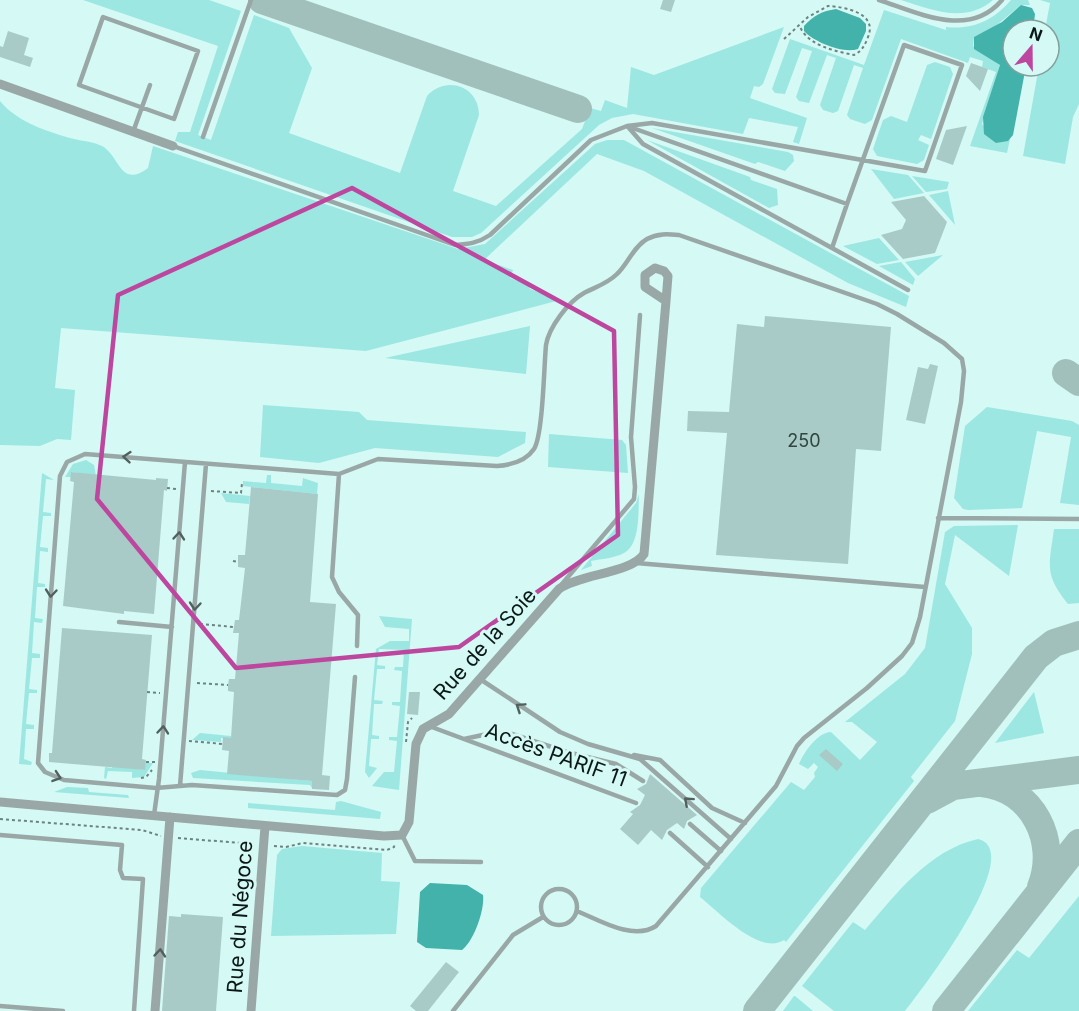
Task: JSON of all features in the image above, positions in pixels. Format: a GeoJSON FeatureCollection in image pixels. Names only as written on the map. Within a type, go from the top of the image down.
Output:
{"type":"FeatureCollection","features":[{"type":"Feature","properties":{"kind":"street"},"geometry":{"type":"LineString","coordinates":[[0,84],[173,146]]}},
{"type":"Feature","properties":{"kind":"street"},"geometry":{"type":"LineString","coordinates":[[636,563],[646,547],[666,301]]}},
{"type":"Feature","properties":{"kind":"street","name":"Rue de la Soie"},"geometry":{"type":"LineString","coordinates":[[399,835],[409,822],[416,744],[426,725],[449,714],[559,589],[576,579],[636,563]]}},
{"type":"Feature","properties":{"kind":"street"},"geometry":{"type":"LineString","coordinates":[[0,802],[265,826],[399,835]]}},
{"type":"Feature","properties":{"kind":"street"},"geometry":{"type":"LineString","coordinates":[[155,1011],[170,818]]}},
{"type":"Feature","properties":{"kind":"street","name":"Rue du Négoce"},"geometry":{"type":"LineString","coordinates":[[251,1011],[265,826]]}},
{"type":"Feature","properties":{"kind":"lane"},"geometry":{"type":"LineString","coordinates":[[203,137],[251,0]]}},
{"type":"Feature","properties":{"kind":"lane"},"geometry":{"type":"LineString","coordinates":[[879,0],[930,17],[956,22],[981,16],[1002,0]]}},
{"type":"Feature","properties":{"kind":"lane"},"geometry":{"type":"LineString","coordinates":[[103,17],[198,51],[174,119],[142,108],[79,85],[103,17]]}},
{"type":"Feature","properties":{"kind":"lane"},"geometry":{"type":"LineString","coordinates":[[173,146],[413,231],[455,244],[467,244],[479,242],[490,235],[591,140],[627,126],[652,123],[863,160],[925,171],[962,65],[904,45],[863,160],[847,204],[832,248]]}},
{"type":"Feature","properties":{"kind":"lane"},"geometry":{"type":"LineString","coordinates":[[134,132],[150,86]]}},
{"type":"Feature","properties":{"kind":"lane"},"geometry":{"type":"LineString","coordinates":[[627,126],[847,204]]}},
{"type":"Feature","properties":{"kind":"lane"},"geometry":{"type":"LineString","coordinates":[[627,126],[644,144],[908,290]]}},
{"type":"Feature","properties":{"kind":"lane"},"geometry":{"type":"LineString","coordinates":[[355,677],[347,779],[342,793],[330,796],[180,786],[156,788],[64,780],[49,775],[38,764],[60,476],[67,462],[85,454],[339,474],[378,459],[510,465],[523,460],[537,443],[546,345],[550,332],[570,304],[583,293],[606,283],[618,273],[632,253],[647,239],[662,234],[679,235],[877,304],[944,343],[962,359],[964,371],[961,402],[917,630],[902,656],[867,688],[804,738],[797,746],[776,786],[660,923],[646,931],[626,930],[577,911]]}},
{"type":"Feature","properties":{"kind":"lane"},"geometry":{"type":"LineString","coordinates":[[559,589],[574,568],[634,499],[631,437],[640,315]]}},
{"type":"Feature","properties":{"kind":"lane"},"geometry":{"type":"LineString","coordinates":[[154,815],[159,779],[185,462]]}},
{"type":"Feature","properties":{"kind":"lane"},"geometry":{"type":"LineString","coordinates":[[180,786],[206,464]]}},
{"type":"Feature","properties":{"kind":"lane"},"geometry":{"type":"LineString","coordinates":[[339,474],[332,577],[339,592],[358,615],[357,646]]}},
{"type":"Feature","properties":{"kind":"lane"},"geometry":{"type":"LineString","coordinates":[[938,518],[1079,519]]}},
{"type":"Feature","properties":{"kind":"lane"},"geometry":{"type":"LineString","coordinates":[[636,563],[925,587]]}},
{"type":"Feature","properties":{"kind":"lane"},"geometry":{"type":"LineString","coordinates":[[118,622],[172,627]]}},
{"type":"Feature","properties":{"kind":"lane"},"geometry":{"type":"LineString","coordinates":[[480,679],[547,725],[600,747],[660,760],[712,808],[745,823]]}},
{"type":"Feature","properties":{"kind":"lane","name":"Accès PARIF 11"},"geometry":{"type":"LineString","coordinates":[[426,725],[636,803]]}},
{"type":"Feature","properties":{"kind":"lane","name":"Accès PARIF 11"},"geometry":{"type":"LineString","coordinates":[[464,739],[492,733],[512,734],[616,764],[643,782]]}},
{"type":"Feature","properties":{"kind":"lane"},"geometry":{"type":"LineString","coordinates":[[593,759],[600,747]]}},
{"type":"Feature","properties":{"kind":"lane"},"geometry":{"type":"LineString","coordinates":[[632,754],[731,839]]}},
{"type":"Feature","properties":{"kind":"lane"},"geometry":{"type":"LineString","coordinates":[[690,824],[721,851]]}},
{"type":"Feature","properties":{"kind":"lane"},"geometry":{"type":"LineString","coordinates":[[670,833],[708,867]]}},
{"type":"Feature","properties":{"kind":"lane"},"geometry":{"type":"LineString","coordinates":[[0,835],[122,845],[120,870],[123,878],[143,879],[134,1011]]}},
{"type":"Feature","properties":{"kind":"lane"},"geometry":{"type":"LineString","coordinates":[[399,835],[415,861],[481,862]]}},
{"type":"Feature","properties":{"kind":"lane"},"geometry":{"type":"LineString","coordinates":[[555,889],[572,894],[577,911],[575,917],[565,925],[553,925],[543,917],[542,900],[555,889]]}},
{"type":"Feature","properties":{"kind":"lane"},"geometry":{"type":"LineString","coordinates":[[453,1011],[513,935],[543,917]]}},
{"type":"Feature","properties":{"kind":"lane"},"geometry":{"type":"LineString","coordinates":[[0,1006],[63,1011]]}},
{"type":"Feature","properties":{"kind":"path"},"geometry":{"type":"LineString","coordinates":[[784,39],[800,27],[808,17],[828,6],[861,14],[868,19],[871,26],[866,44],[860,52],[854,55],[806,39],[800,27]]}},
{"type":"Feature","properties":{"kind":"path"},"geometry":{"type":"LineString","coordinates":[[204,491],[241,493],[242,483]]}},
{"type":"Feature","properties":{"kind":"path"},"geometry":{"type":"LineString","coordinates":[[233,561],[238,562]]}},
{"type":"Feature","properties":{"kind":"path"},"geometry":{"type":"LineString","coordinates":[[189,682],[228,685]]}},
{"type":"Feature","properties":{"kind":"path"},"geometry":{"type":"LineString","coordinates":[[405,750],[408,722],[412,718]]}},
{"type":"Feature","properties":{"kind":"path"},"geometry":{"type":"LineString","coordinates":[[184,740],[223,744]]}},
{"type":"Feature","properties":{"kind":"path"},"geometry":{"type":"LineString","coordinates":[[134,779],[146,777],[154,762]]}},
{"type":"Feature","properties":{"kind":"path"},"geometry":{"type":"LineString","coordinates":[[0,819],[142,830],[161,836]]}},
{"type":"Feature","properties":{"kind":"path"},"geometry":{"type":"LineString","coordinates":[[270,846],[286,847],[303,843],[387,850],[395,847],[399,835]]}},
{"type":"Feature","properties":{"kind":"path"},"geometry":{"type":"LineString","coordinates":[[177,838],[253,844]]}},
{"type":"Feature","properties":{"kind":"highlighted area"},"geometry":{"type":"Polygon","coordinates":[[[352,188],[614,331],[618,535],[459,647],[236,668],[97,499],[118,295],[352,188]]]}},
{"type":"Feature","properties":{"kind":"shaded area"},"geometry":{"type":"Polygon","coordinates":[[[83,0],[209,0],[241,11],[198,135],[211,140],[254,15],[289,28],[312,68],[289,133],[400,173],[427,96],[443,86],[460,87],[474,97],[479,115],[453,191],[496,206],[582,129],[590,108],[601,111],[605,100],[627,108],[631,67],[654,75],[784,27],[763,84],[759,87],[754,86],[750,98],[807,118],[799,144],[793,142],[798,127],[749,118],[743,134],[633,114],[612,118],[599,125],[481,233],[472,237],[452,237],[175,141],[178,132],[190,132],[218,46],[83,0]]]}},
{"type":"Feature","properties":{"kind":"shaded area"},"geometry":{"type":"Polygon","coordinates":[[[901,0],[993,0],[971,12],[948,13],[901,0]]]}},
{"type":"Feature","properties":{"kind":"shaded area"},"geometry":{"type":"Polygon","coordinates":[[[1011,0],[1028,0],[1030,5],[1021,5],[1005,18],[1001,18],[1001,21],[993,28],[974,37],[973,46],[1000,65],[982,124],[996,143],[1010,139],[1007,153],[970,146],[996,72],[982,67],[983,61],[970,57],[968,63],[901,39],[872,120],[865,124],[850,119],[847,115],[863,68],[854,65],[838,111],[833,113],[823,110],[820,105],[836,58],[827,55],[809,103],[799,101],[796,97],[812,51],[802,48],[785,94],[775,93],[772,89],[790,39],[864,65],[884,10],[946,30],[946,27],[965,27],[982,22],[1011,0]]]}},
{"type":"Feature","properties":{"kind":"shaded area"},"geometry":{"type":"Polygon","coordinates":[[[1040,0],[1079,0],[1079,104],[1073,117],[1065,164],[1023,156],[1037,78],[1061,78],[1061,18],[1047,18],[1050,3],[1040,0]]]}},
{"type":"Feature","properties":{"kind":"shaded area"},"geometry":{"type":"Polygon","coordinates":[[[1021,5],[1032,8],[1035,14],[1034,18],[1006,18],[1021,5]]]}},
{"type":"Feature","properties":{"kind":"shaded area"},"geometry":{"type":"Polygon","coordinates":[[[836,9],[860,18],[866,24],[866,31],[858,49],[845,50],[829,46],[804,31],[804,26],[814,17],[836,9]]]}},
{"type":"Feature","properties":{"kind":"shaded area"},"geometry":{"type":"Polygon","coordinates":[[[1001,23],[1001,78],[1024,78],[1013,135],[1008,141],[996,143],[984,134],[983,117],[1000,65],[974,49],[974,37],[1001,23]]]}},
{"type":"Feature","properties":{"kind":"shaded area"},"geometry":{"type":"Polygon","coordinates":[[[935,62],[950,67],[953,74],[931,139],[921,135],[918,140],[929,145],[924,160],[917,164],[877,156],[873,149],[883,120],[891,116],[907,122],[927,65],[935,62]]]}},
{"type":"Feature","properties":{"kind":"shaded area"},"geometry":{"type":"Polygon","coordinates":[[[0,101],[15,115],[34,125],[102,146],[121,169],[132,175],[148,168],[153,146],[458,249],[485,244],[595,144],[607,140],[624,140],[909,296],[906,307],[848,283],[644,171],[597,154],[484,260],[513,270],[510,278],[529,285],[530,289],[560,300],[366,351],[61,328],[55,388],[75,390],[71,440],[57,439],[40,446],[0,445],[0,101]]]}},
{"type":"Feature","properties":{"kind":"shaded area"},"geometry":{"type":"Polygon","coordinates":[[[652,128],[788,152],[793,155],[794,161],[785,171],[758,162],[755,164],[652,128]]]}},
{"type":"Feature","properties":{"kind":"shaded area"},"geometry":{"type":"Polygon","coordinates":[[[647,140],[777,189],[778,205],[769,208],[647,140]]]}},
{"type":"Feature","properties":{"kind":"shaded area"},"geometry":{"type":"Polygon","coordinates":[[[871,169],[908,175],[924,193],[894,199],[871,169]]]}},
{"type":"Feature","properties":{"kind":"shaded area"},"geometry":{"type":"Polygon","coordinates":[[[912,176],[949,182],[947,189],[926,192],[912,176]]]}},
{"type":"Feature","properties":{"kind":"shaded area"},"geometry":{"type":"Polygon","coordinates":[[[948,191],[955,225],[929,195],[948,191]]]}},
{"type":"Feature","properties":{"kind":"shaded area"},"geometry":{"type":"Polygon","coordinates":[[[879,238],[899,260],[877,264],[843,246],[879,238]]]}},
{"type":"Feature","properties":{"kind":"shaded area"},"geometry":{"type":"Polygon","coordinates":[[[943,255],[918,276],[905,262],[943,255]]]}},
{"type":"Feature","properties":{"kind":"shaded area"},"geometry":{"type":"Polygon","coordinates":[[[901,262],[915,279],[913,285],[879,266],[901,262]]]}},
{"type":"Feature","properties":{"kind":"shaded area"},"geometry":{"type":"Polygon","coordinates":[[[530,326],[526,374],[385,358],[530,326]]]}},
{"type":"Feature","properties":{"kind":"shaded area"},"geometry":{"type":"Polygon","coordinates":[[[263,405],[359,412],[367,420],[526,432],[525,443],[498,457],[375,448],[319,463],[260,457],[263,405]]]}},
{"type":"Feature","properties":{"kind":"shaded area"},"geometry":{"type":"Polygon","coordinates":[[[987,407],[1072,421],[1079,425],[1079,505],[1060,503],[1071,437],[1037,431],[1022,508],[963,509],[954,498],[965,426],[987,407]]]}},
{"type":"Feature","properties":{"kind":"shaded area"},"geometry":{"type":"Polygon","coordinates":[[[549,434],[622,440],[626,445],[628,473],[548,467],[549,434]]]}},
{"type":"Feature","properties":{"kind":"shaded area"},"geometry":{"type":"Polygon","coordinates":[[[86,460],[94,465],[96,476],[72,472],[71,477],[65,477],[73,464],[86,460]]]}},
{"type":"Feature","properties":{"kind":"shaded area"},"geometry":{"type":"Polygon","coordinates":[[[42,473],[54,480],[46,479],[43,512],[51,513],[51,516],[43,516],[40,547],[48,548],[48,552],[40,551],[38,583],[45,584],[45,587],[37,587],[35,618],[43,619],[42,623],[34,622],[32,653],[40,654],[40,658],[32,658],[29,689],[37,690],[37,693],[29,693],[26,724],[34,725],[34,729],[26,729],[24,759],[32,762],[31,765],[19,764],[42,473]]]}},
{"type":"Feature","properties":{"kind":"shaded area"},"geometry":{"type":"Polygon","coordinates":[[[267,475],[271,475],[271,483],[302,486],[303,478],[318,483],[317,494],[243,486],[243,481],[266,483],[267,475]]]}},
{"type":"Feature","properties":{"kind":"shaded area"},"geometry":{"type":"Polygon","coordinates":[[[221,493],[250,496],[249,504],[226,502],[221,493]]]}},
{"type":"Feature","properties":{"kind":"shaded area"},"geometry":{"type":"Polygon","coordinates":[[[639,494],[638,526],[629,549],[616,556],[591,561],[592,566],[581,570],[636,503],[639,494]]]}},
{"type":"Feature","properties":{"kind":"shaded area"},"geometry":{"type":"Polygon","coordinates":[[[1018,525],[1009,576],[955,535],[945,584],[972,628],[972,654],[955,721],[911,777],[914,781],[786,942],[784,940],[774,943],[763,942],[740,930],[700,897],[701,888],[791,782],[804,790],[815,777],[814,773],[818,767],[814,763],[808,769],[799,764],[816,739],[831,732],[860,760],[877,742],[852,722],[845,722],[905,674],[925,648],[945,532],[954,526],[1018,525]]]}},
{"type":"Feature","properties":{"kind":"shaded area"},"geometry":{"type":"Polygon","coordinates":[[[1054,529],[1079,529],[1079,603],[1068,604],[1052,577],[1050,561],[1054,529]]]}},
{"type":"Feature","properties":{"kind":"shaded area"},"geometry":{"type":"Polygon","coordinates":[[[379,616],[412,619],[399,790],[372,786],[384,772],[394,772],[397,741],[389,740],[389,737],[397,737],[400,706],[392,705],[392,702],[400,702],[402,671],[394,670],[395,667],[403,667],[404,650],[379,649],[377,665],[385,666],[385,669],[377,669],[374,700],[383,701],[382,704],[374,704],[372,735],[379,736],[379,739],[371,739],[369,766],[377,768],[369,778],[365,772],[376,649],[390,641],[409,641],[409,629],[385,627],[379,616]]]}},
{"type":"Feature","properties":{"kind":"shaded area"},"geometry":{"type":"Polygon","coordinates":[[[1034,692],[1044,733],[995,743],[1034,692]]]}},
{"type":"Feature","properties":{"kind":"shaded area"},"geometry":{"type":"Polygon","coordinates":[[[200,733],[231,736],[231,738],[221,738],[221,742],[192,740],[200,733]]]}},
{"type":"Feature","properties":{"kind":"shaded area"},"geometry":{"type":"Polygon","coordinates":[[[145,763],[153,763],[144,777],[132,778],[132,772],[108,771],[106,779],[104,778],[105,767],[112,768],[112,765],[144,770],[145,763]]]}},
{"type":"Feature","properties":{"kind":"shaded area"},"geometry":{"type":"Polygon","coordinates":[[[200,770],[312,781],[312,788],[310,785],[193,778],[191,773],[200,770]]]}},
{"type":"Feature","properties":{"kind":"shaded area"},"geometry":{"type":"Polygon","coordinates":[[[67,787],[88,788],[89,792],[128,795],[129,798],[54,792],[67,787]]]}},
{"type":"Feature","properties":{"kind":"shaded area"},"geometry":{"type":"Polygon","coordinates":[[[341,801],[381,812],[380,819],[248,808],[248,803],[335,810],[336,802],[341,801]]]}},
{"type":"Feature","properties":{"kind":"shaded area"},"geometry":{"type":"Polygon","coordinates":[[[978,839],[990,849],[990,868],[981,893],[948,951],[905,1011],[834,1011],[802,986],[853,922],[865,930],[901,888],[929,863],[960,845],[978,839]]]}},
{"type":"Feature","properties":{"kind":"shaded area"},"geometry":{"type":"Polygon","coordinates":[[[302,846],[382,853],[381,881],[400,882],[396,934],[271,936],[277,855],[282,849],[302,846]]]}},
{"type":"Feature","properties":{"kind":"shaded area"},"geometry":{"type":"Polygon","coordinates":[[[430,883],[467,885],[483,895],[478,924],[471,940],[462,950],[426,948],[417,942],[420,892],[430,883]]]}},
{"type":"Feature","properties":{"kind":"shaded area"},"geometry":{"type":"Polygon","coordinates":[[[1079,896],[1079,1011],[968,1011],[1017,950],[1029,958],[1079,896]]]}},
{"type":"Feature","properties":{"kind":"shaded area"},"geometry":{"type":"Polygon","coordinates":[[[795,996],[813,1011],[783,1011],[795,996]]]}},
{"type":"Feature","properties":{"kind":"building"},"geometry":{"type":"Polygon","coordinates":[[[663,0],[675,0],[671,12],[660,9],[663,0]]]}},
{"type":"Feature","properties":{"kind":"building"},"geometry":{"type":"Polygon","coordinates":[[[8,31],[29,38],[24,55],[33,58],[30,67],[0,57],[0,46],[3,47],[8,31]]]}},
{"type":"Feature","properties":{"kind":"building"},"geometry":{"type":"Polygon","coordinates":[[[971,63],[988,69],[980,91],[966,76],[971,63]]]}},
{"type":"Feature","properties":{"kind":"building"},"geometry":{"type":"Polygon","coordinates":[[[967,126],[953,165],[936,159],[946,130],[967,126]]]}},
{"type":"Feature","properties":{"kind":"building"},"geometry":{"type":"Polygon","coordinates":[[[924,196],[947,222],[935,253],[903,259],[881,235],[902,229],[906,220],[891,202],[924,196]]]}},
{"type":"Feature","properties":{"kind":"building"},"geometry":{"type":"Polygon","coordinates":[[[765,316],[891,327],[881,451],[856,449],[848,564],[716,555],[727,433],[687,431],[688,411],[729,412],[737,324],[764,327],[765,316]]]}},
{"type":"Feature","properties":{"kind":"building"},"geometry":{"type":"Polygon","coordinates":[[[930,364],[938,366],[925,424],[906,420],[918,367],[928,369],[930,364]]]}},
{"type":"Feature","properties":{"kind":"building"},"geometry":{"type":"Polygon","coordinates":[[[71,472],[156,480],[156,478],[168,479],[167,491],[164,490],[154,614],[124,611],[124,614],[63,606],[74,482],[70,481],[71,472]]]}},
{"type":"Feature","properties":{"kind":"building"},"geometry":{"type":"Polygon","coordinates":[[[251,487],[318,494],[310,602],[336,604],[322,775],[330,776],[329,790],[312,789],[312,781],[227,774],[229,751],[222,750],[223,737],[231,738],[234,692],[228,691],[228,685],[229,679],[235,679],[239,633],[233,633],[235,620],[239,620],[245,568],[238,567],[238,555],[245,555],[251,487]]]}},
{"type":"Feature","properties":{"kind":"building"},"geometry":{"type":"Polygon","coordinates":[[[62,628],[152,635],[142,759],[146,760],[145,770],[49,762],[49,753],[52,753],[62,628]]]}},
{"type":"Feature","properties":{"kind":"building"},"geometry":{"type":"Polygon","coordinates":[[[409,692],[420,692],[418,715],[407,714],[409,692]]]}},
{"type":"Feature","properties":{"kind":"building"},"geometry":{"type":"Polygon","coordinates":[[[826,749],[843,764],[837,771],[819,755],[826,749]]]}},
{"type":"Feature","properties":{"kind":"building"},"geometry":{"type":"Polygon","coordinates":[[[650,774],[697,815],[687,821],[684,829],[677,823],[667,830],[662,840],[651,830],[638,845],[620,829],[633,814],[630,812],[640,805],[645,795],[637,789],[646,784],[650,774]]]}},
{"type":"Feature","properties":{"kind":"building"},"geometry":{"type":"Polygon","coordinates":[[[181,914],[223,917],[216,1011],[162,1011],[169,916],[181,917],[181,914]]]}},
{"type":"Feature","properties":{"kind":"building"},"geometry":{"type":"Polygon","coordinates":[[[446,962],[459,972],[428,1011],[416,1011],[410,1006],[446,962]]]}},
{"type":"Feature","properties":{"kind":"taxiway"},"geometry":{"type":"LineString","coordinates":[[262,0],[578,109]]}},
{"type":"Feature","properties":{"kind":"taxiway"},"geometry":{"type":"LineString","coordinates":[[1066,373],[1079,382]]}},
{"type":"Feature","properties":{"kind":"taxiway"},"geometry":{"type":"LineString","coordinates":[[757,1011],[1036,657],[1054,643],[1079,635]]}},
{"type":"Feature","properties":{"kind":"taxiway"},"geometry":{"type":"LineString","coordinates":[[927,800],[953,786],[1079,770]]}},
{"type":"Feature","properties":{"kind":"taxiway"},"geometry":{"type":"LineString","coordinates":[[982,783],[1000,787],[1015,795],[1028,806],[1037,820],[1044,836],[1047,852],[1046,870],[1041,887]]}},
{"type":"Feature","properties":{"kind":"taxiway"},"geometry":{"type":"LineString","coordinates":[[946,1011],[1079,843]]}}]}
